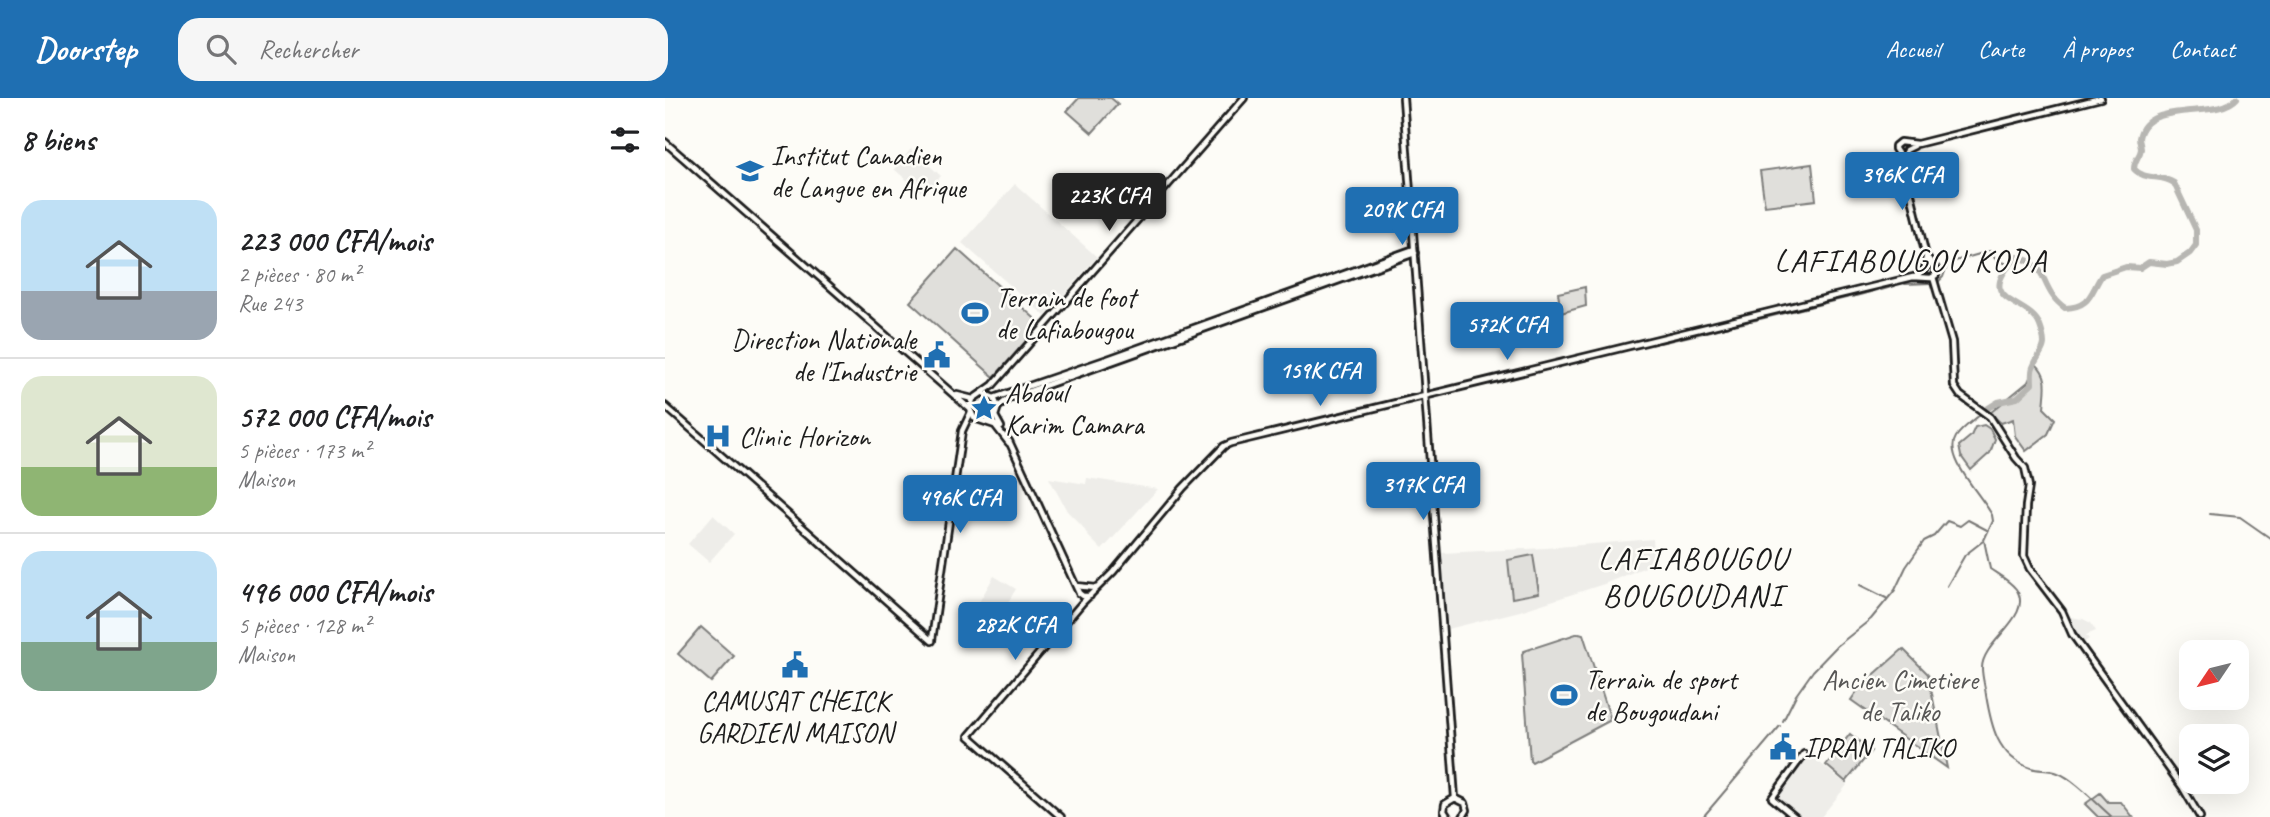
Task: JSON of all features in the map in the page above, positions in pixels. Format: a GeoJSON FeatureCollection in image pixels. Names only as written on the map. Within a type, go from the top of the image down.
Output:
{"type":"FeatureCollection","features":[{"type":"Feature","properties":{"kind":"street"},"geometry":{"type":"LineString","coordinates":[[953,393],[973,399],[993,385],[1244,98]]}},
{"type":"Feature","properties":{"kind":"street"},"geometry":{"type":"LineString","coordinates":[[1403,98],[1455,798]]}},
{"type":"Feature","properties":{"kind":"street"},"geometry":{"type":"LineString","coordinates":[[1896,151],[1899,154],[1917,144],[2101,98]]}},
{"type":"Feature","properties":{"kind":"street"},"geometry":{"type":"LineString","coordinates":[[665,142],[953,393],[974,418]]}},
{"type":"Feature","properties":{"kind":"street"},"geometry":{"type":"LineString","coordinates":[[1905,149],[1898,143],[1895,147],[1903,161],[1926,256],[1925,273],[1931,277],[1952,342],[1954,386],[1960,395],[1990,416],[2025,468],[2029,486],[2023,551],[2029,569],[2062,611],[2072,634],[2183,788],[2200,817]]}},
{"type":"Feature","properties":{"kind":"street"},"geometry":{"type":"LineString","coordinates":[[1903,161],[1905,149]]}},
{"type":"Feature","properties":{"kind":"street"},"geometry":{"type":"LineString","coordinates":[[983,394],[994,398],[1415,251]]}},
{"type":"Feature","properties":{"kind":"street"},"geometry":{"type":"LineString","coordinates":[[986,421],[995,416],[998,407],[1008,399],[1415,251]]}},
{"type":"Feature","properties":{"kind":"street"},"geometry":{"type":"LineString","coordinates":[[1061,817],[969,736],[1082,603],[1159,520],[1183,488],[1224,446],[1913,277],[1931,277],[1937,271],[1926,256]]}},
{"type":"Feature","properties":{"kind":"street"},"geometry":{"type":"LineString","coordinates":[[1913,277],[1928,266],[1934,266]]}},
{"type":"Feature","properties":{"kind":"street"},"geometry":{"type":"LineString","coordinates":[[993,385],[998,407]]}},
{"type":"Feature","properties":{"kind":"street"},"geometry":{"type":"LineString","coordinates":[[665,406],[932,641],[962,431],[973,399]]}},
{"type":"Feature","properties":{"kind":"street"},"geometry":{"type":"LineString","coordinates":[[995,416],[1076,586],[1086,597],[1092,595]]}},
{"type":"Feature","properties":{"kind":"street"},"geometry":{"type":"LineString","coordinates":[[968,419],[974,418],[996,425],[1010,443]]}},
{"type":"Feature","properties":{"kind":"street"},"geometry":{"type":"LineString","coordinates":[[1082,590],[1097,588]]}},
{"type":"Feature","properties":{"kind":"street"},"geometry":{"type":"LineString","coordinates":[[1082,590],[1091,590],[1092,595]]}},
{"type":"Feature","properties":{"kind":"street"},"geometry":{"type":"LineString","coordinates":[[1082,590],[1082,603]]}},
{"type":"Feature","properties":{"kind":"street"},"geometry":{"type":"LineString","coordinates":[[1795,817],[1772,798],[1804,754]]}},
{"type":"Feature","properties":{"kind":"street"},"geometry":{"type":"LineString","coordinates":[[1448,817],[1444,811],[1445,804],[1455,798],[1462,800],[1467,806],[1463,817]]}},
{"type":"Feature","properties":{"kind":"shaded area"},"geometry":{"type":"Polygon","coordinates":[[[911,149],[941,176],[924,195],[894,169],[911,149]]]}},
{"type":"Feature","properties":{"kind":"shaded area"},"geometry":{"type":"Polygon","coordinates":[[[1015,184],[1097,257],[1045,316],[962,243],[1015,184]]]}},
{"type":"Feature","properties":{"kind":"shaded area"},"geometry":{"type":"Polygon","coordinates":[[[1049,478],[1086,484],[1087,478],[1158,489],[1102,550],[1067,511],[1049,478]]]}},
{"type":"Feature","properties":{"kind":"shaded area"},"geometry":{"type":"Polygon","coordinates":[[[713,515],[734,534],[709,562],[688,544],[713,515]]]}},
{"type":"Feature","properties":{"kind":"shaded area"},"geometry":{"type":"Polygon","coordinates":[[[1653,539],[1655,563],[1604,584],[1520,611],[1448,629],[1441,553],[1653,539]]]}},
{"type":"Feature","properties":{"kind":"shaded area"},"geometry":{"type":"Polygon","coordinates":[[[994,576],[1016,589],[996,622],[975,609],[994,576]]]}},
{"type":"Feature","properties":{"kind":"shaded area"},"geometry":{"type":"Polygon","coordinates":[[[2070,617],[2091,623],[2096,631],[2086,635],[2089,639],[2083,643],[2070,617]]]}},
{"type":"Feature","properties":{"kind":"shaded area"},"geometry":{"type":"Polygon","coordinates":[[[1809,754],[1847,785],[1821,817],[1799,817],[1774,797],[1809,754]]]}},
{"type":"Feature","properties":{"kind":"green space"},"geometry":{"type":"Polygon","coordinates":[[[1079,98],[1111,98],[1118,104],[1092,133],[1067,111],[1079,98]]]}},
{"type":"Feature","properties":{"kind":"green space"},"geometry":{"type":"Polygon","coordinates":[[[1812,164],[1816,200],[1765,206],[1760,171],[1812,164]]]}},
{"type":"Feature","properties":{"kind":"green space","name":"Terrain de foot de Lafiabougou"},"geometry":{"type":"Polygon","coordinates":[[[957,249],[1041,324],[994,377],[910,302],[957,249]]]}},
{"type":"Feature","properties":{"kind":"green space"},"geometry":{"type":"Polygon","coordinates":[[[1585,287],[1586,306],[1561,313],[1558,293],[1585,287]]]}},
{"type":"Feature","properties":{"kind":"green space"},"geometry":{"type":"Polygon","coordinates":[[[2036,364],[2045,379],[2044,408],[2055,419],[2048,434],[2026,451],[2015,436],[2013,419],[2001,423],[1990,413],[2028,382],[2036,364]]]}},
{"type":"Feature","properties":{"kind":"green space"},"geometry":{"type":"Polygon","coordinates":[[[984,397],[992,400],[995,408],[992,416],[984,419],[976,416],[973,408],[976,400],[984,397]]]}},
{"type":"Feature","properties":{"kind":"green space"},"geometry":{"type":"Polygon","coordinates":[[[1984,425],[1990,429],[1995,439],[1990,453],[1971,470],[1961,456],[1959,446],[1971,436],[1975,427],[1984,425]]]}},
{"type":"Feature","properties":{"kind":"green space"},"geometry":{"type":"Polygon","coordinates":[[[1533,555],[1539,593],[1512,598],[1508,560],[1533,555]]]}},
{"type":"Feature","properties":{"kind":"green space"},"geometry":{"type":"Polygon","coordinates":[[[701,627],[734,656],[711,682],[678,654],[701,627]]]}},
{"type":"Feature","properties":{"kind":"green space","name":"Terrain de sport de Bougoudani"},"geometry":{"type":"Polygon","coordinates":[[[1583,634],[1610,717],[1609,721],[1532,762],[1522,654],[1524,651],[1583,634]]]}},
{"type":"Feature","properties":{"kind":"green space","name":"Ancien Cimetiere de Taliko"},"geometry":{"type":"Polygon","coordinates":[[[1903,649],[1928,674],[1947,768],[1851,700],[1860,687],[1903,649]]]}},
{"type":"Feature","properties":{"kind":"green space"},"geometry":{"type":"Polygon","coordinates":[[[1850,734],[1871,751],[1846,782],[1826,765],[1850,734]]]}},
{"type":"Feature","properties":{"kind":"green space"},"geometry":{"type":"Polygon","coordinates":[[[2100,793],[2108,802],[2121,802],[2133,817],[2098,817],[2085,804],[2100,793]]]}},
{"type":"Feature","properties":{"kind":"waterway"},"geometry":{"type":"LineString","coordinates":[[1985,410],[1998,402],[2017,398],[2032,384],[2032,369],[2044,345],[2043,334],[2035,317],[2001,292],[1999,283],[2004,272],[2017,257],[2032,263],[2037,267],[2054,298],[2065,308],[2085,302],[2102,275],[2126,267],[2140,268],[2149,262],[2177,262],[2190,253],[2196,245],[2196,230],[2174,183],[2143,175],[2134,169],[2141,149],[2139,138],[2144,126],[2155,118],[2228,105],[2237,98]]}},
{"type":"Feature","properties":{"kind":"waterway"},"geometry":{"type":"LineString","coordinates":[[1938,282],[1948,263],[1990,251],[1996,259],[2009,265]]}},
{"type":"Feature","properties":{"kind":"waterway"},"geometry":{"type":"LineString","coordinates":[[1905,284],[1932,283]]}},
{"type":"Feature","properties":{"kind":"waterway"},"geometry":{"type":"LineString","coordinates":[[1881,290],[1895,286]]}},
{"type":"Feature","properties":{"kind":"waterway"},"geometry":{"type":"LineString","coordinates":[[1852,297],[1878,290]]}},
{"type":"Feature","properties":{"kind":"waterway"},"geometry":{"type":"LineString","coordinates":[[1760,319],[1850,297]]}},
{"type":"Feature","properties":{"kind":"waterway"},"geometry":{"type":"LineString","coordinates":[[1750,321],[1757,320]]}},
{"type":"Feature","properties":{"kind":"waterway"},"geometry":{"type":"LineString","coordinates":[[1734,325],[1748,322]]}},
{"type":"Feature","properties":{"kind":"waterway"},"geometry":{"type":"LineString","coordinates":[[1706,332],[1729,326]]}},
{"type":"Feature","properties":{"kind":"waterway"},"geometry":{"type":"LineString","coordinates":[[1660,343],[1703,333]]}},
{"type":"Feature","properties":{"kind":"waterway"},"geometry":{"type":"LineString","coordinates":[[1981,414],[1956,437],[1953,445],[1955,455],[1965,476],[1992,515],[1993,521],[1984,540],[1990,569],[2014,586],[2020,599],[2014,619],[1984,658],[1983,678],[1993,728],[2010,756],[2031,768],[2064,776],[2112,817]]}},
{"type":"Feature","properties":{"kind":"waterway"},"geometry":{"type":"LineString","coordinates":[[2210,514],[2240,517],[2270,538]]}},
{"type":"Feature","properties":{"kind":"waterway"},"geometry":{"type":"LineString","coordinates":[[1783,721],[1796,695],[1813,671],[1837,646],[1871,619],[1895,590],[1906,567],[1924,541],[1934,536],[1947,521],[1960,526],[1968,520],[1987,530]]}},
{"type":"Feature","properties":{"kind":"waterway"},"geometry":{"type":"LineString","coordinates":[[1947,586],[1965,555],[1983,541]]}},
{"type":"Feature","properties":{"kind":"waterway"},"geometry":{"type":"LineString","coordinates":[[1860,585],[1886,598]]}},
{"type":"Feature","properties":{"kind":"waterway"},"geometry":{"type":"LineString","coordinates":[[1703,817],[1780,726]]}},
{"type":"Feature","properties":{"kind":"place","name":"Institut Canadien de Langue en Afrique"},"geometry":{"type":"Point","coordinates":[750,171]}},
{"type":"Feature","properties":{"kind":"place","name":"Terrain de foot de Lafiabougou"},"geometry":{"type":"Point","coordinates":[975,313]}},
{"type":"Feature","properties":{"kind":"place","name":"Direction Nationale de l'Industrie"},"geometry":{"type":"Point","coordinates":[937,355]}},
{"type":"Feature","properties":{"kind":"place","name":"Abdoul Karim Camara"},"geometry":{"type":"Point","coordinates":[984,408]}},
{"type":"Feature","properties":{"kind":"place","name":"Clinic Horizon"},"geometry":{"type":"Point","coordinates":[718,436]}},
{"type":"Feature","properties":{"kind":"place","name":"CAMUSAT CHEICK GARDIEN MAISON"},"geometry":{"type":"Point","coordinates":[795,665]}},
{"type":"Feature","properties":{"kind":"place","name":"Terrain de sport de Bougoudani"},"geometry":{"type":"Point","coordinates":[1564,695]}},
{"type":"Feature","properties":{"kind":"place","name":"IPRAN TALIKO"},"geometry":{"type":"Point","coordinates":[1783,747]}},
{"type":"Feature","properties":{"kind":"district","name":"LAFIABOUGOU KODA"},"geometry":{"type":"Point","coordinates":[1911,260]}},
{"type":"Feature","properties":{"kind":"district","name":"LAFIABOUGOU BOUGOUDANI"},"geometry":{"type":"Point","coordinates":[1693,576]}}]}
